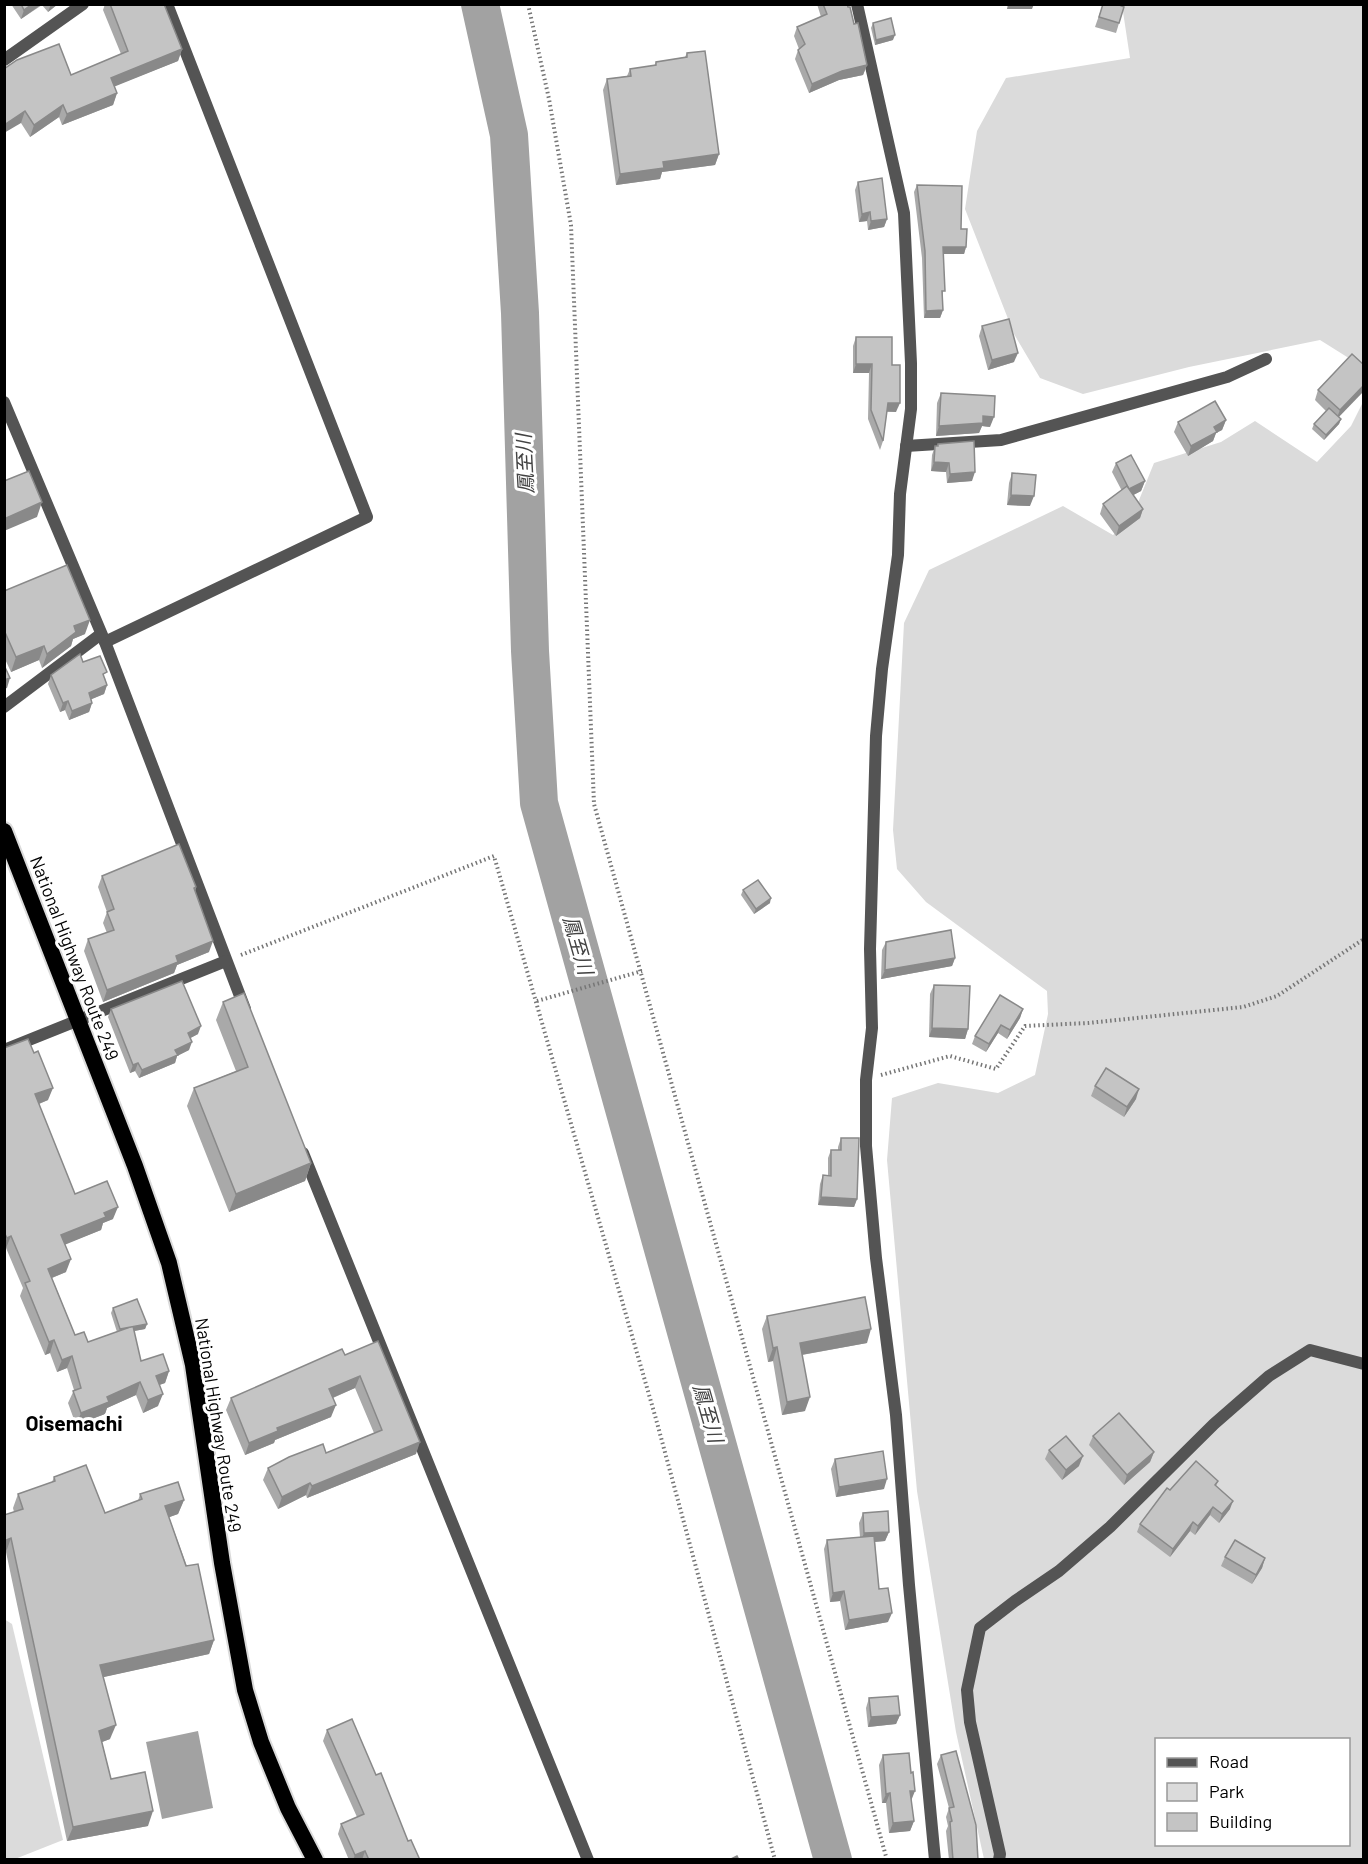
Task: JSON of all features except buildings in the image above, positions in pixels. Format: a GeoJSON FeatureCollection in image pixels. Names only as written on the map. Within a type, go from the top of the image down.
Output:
{"type":"FeatureCollection","features":[{"type":"Feature","properties":{"kind":"highway","name":"National Highway Route 249"},"geometry":{"type":"LineString","coordinates":[[4,831],[135,1166],[169,1263],[193,1365],[222,1563],[245,1690],[261,1742],[288,1808],[315,1860]]}},
{"type":"Feature","properties":{"kind":"street"},"geometry":{"type":"LineString","coordinates":[[4,60],[83,4]]}},
{"type":"Feature","properties":{"kind":"street"},"geometry":{"type":"LineString","coordinates":[[4,707],[103,638],[367,517],[167,4]]}},
{"type":"Feature","properties":{"kind":"street"},"geometry":{"type":"LineString","coordinates":[[857,4],[904,213],[911,363],[911,409],[900,494],[898,555],[882,669],[876,736],[870,949],[872,1028],[866,1080],[868,1168],[876,1258],[896,1415],[909,1585],[935,1860]]}},
{"type":"Feature","properties":{"kind":"street"},"geometry":{"type":"LineString","coordinates":[[906,446],[1001,440],[1227,377],[1266,359]]}},
{"type":"Feature","properties":{"kind":"street"},"geometry":{"type":"LineString","coordinates":[[4,402],[103,638],[248,1016]]}},
{"type":"Feature","properties":{"kind":"street"},"geometry":{"type":"LineString","coordinates":[[4,1050],[226,961]]}},
{"type":"Feature","properties":{"kind":"street"},"geometry":{"type":"LineString","coordinates":[[297,1138],[588,1860]]}},
{"type":"Feature","properties":{"kind":"street"},"geometry":{"type":"LineString","coordinates":[[999,1860],[1000,1854],[970,1722],[967,1690],[980,1628],[1015,1600],[1059,1570],[1110,1527],[1214,1424],[1269,1376],[1310,1350],[1364,1364]]}},
{"type":"Feature","properties":{"kind":"path"},"geometry":{"type":"LineString","coordinates":[[528,4],[549,99],[571,225],[594,804],[642,970],[887,1860]]}},
{"type":"Feature","properties":{"kind":"path"},"geometry":{"type":"LineString","coordinates":[[226,961],[494,856],[538,1001],[656,1419],[775,1860]]}},
{"type":"Feature","properties":{"kind":"path"},"geometry":{"type":"LineString","coordinates":[[866,1080],[950,1056],[996,1069],[1025,1026],[1088,1023],[1243,1007],[1277,996],[1364,939]]}},
{"type":"Feature","properties":{"kind":"path"},"geometry":{"type":"LineString","coordinates":[[538,1001],[642,970]]}},
{"type":"Feature","properties":{"kind":"green space"},"geometry":{"type":"Polygon","coordinates":[[[1122,5],[1363,5],[1363,367],[1320,340],[1189,367],[1083,394],[1040,378],[1014,334],[965,209],[977,131],[1006,78],[1130,58],[1122,5]]]}},
{"type":"Feature","properties":{"kind":"green space"},"geometry":{"type":"Polygon","coordinates":[[[1363,402],[1363,1859],[984,1859],[956,1732],[917,1491],[887,1160],[892,1098],[938,1083],[998,1093],[1035,1075],[1048,1014],[1047,991],[926,902],[897,869],[893,830],[904,623],[929,570],[1063,506],[1113,535],[1131,520],[1154,463],[1221,442],[1255,421],[1317,462],[1351,426],[1363,402]]]}},
{"type":"Feature","properties":{"kind":"green space"},"geometry":{"type":"Polygon","coordinates":[[[4,1619],[12,1624],[63,1840],[15,1859],[4,1859],[4,1619]]]}},
{"type":"Feature","properties":{"kind":"shaded area"},"geometry":{"type":"Polygon","coordinates":[[[198,1731],[213,1808],[162,1819],[146,1742],[198,1731]]]}},
{"type":"Feature","properties":{"kind":"waterway","name":"鳳至川"},"geometry":{"type":"LineString","coordinates":[[480,4],[509,135],[520,313],[530,651],[539,803],[833,1860]]}},
{"type":"Feature","properties":{"kind":"district","name":"Oisemachi"},"geometry":{"type":"Point","coordinates":[74,1422]}}]}
